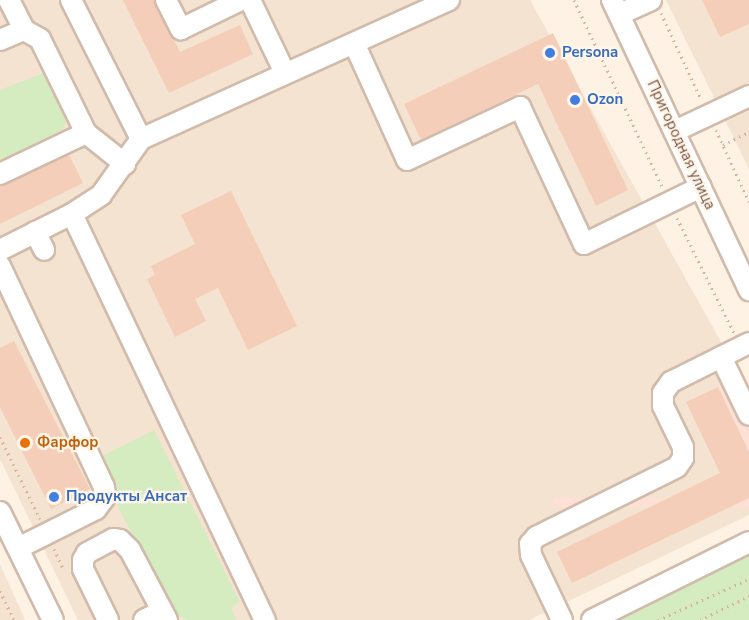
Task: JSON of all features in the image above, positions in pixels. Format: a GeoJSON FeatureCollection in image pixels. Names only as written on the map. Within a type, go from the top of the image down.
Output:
{"type":"FeatureCollection","features":[{"type":"Feature","properties":{"kind":"street"},"geometry":{"type":"LineString","coordinates":[[9,0],[24,30],[40,39],[86,134],[125,164]]}},
{"type":"Feature","properties":{"kind":"street"},"geometry":{"type":"LineString","coordinates":[[71,0],[141,139]]}},
{"type":"Feature","properties":{"kind":"street"},"geometry":{"type":"LineString","coordinates":[[166,0],[181,29],[242,0]]}},
{"type":"Feature","properties":{"kind":"street"},"geometry":{"type":"LineString","coordinates":[[250,0],[285,74]]}},
{"type":"Feature","properties":{"kind":"street"},"geometry":{"type":"LineString","coordinates":[[0,250],[72,214],[101,195],[141,139],[448,0]]}},
{"type":"Feature","properties":{"kind":"street"},"geometry":{"type":"LineString","coordinates":[[616,7],[651,0]]}},
{"type":"Feature","properties":{"kind":"street","name":"Пригородная улица"},"geometry":{"type":"LineString","coordinates":[[616,7],[749,290]]}},
{"type":"Feature","properties":{"kind":"street"},"geometry":{"type":"LineString","coordinates":[[0,40],[24,30]]}},
{"type":"Feature","properties":{"kind":"street"},"geometry":{"type":"LineString","coordinates":[[354,43],[407,160],[520,107],[584,244],[700,187]]}},
{"type":"Feature","properties":{"kind":"street"},"geometry":{"type":"LineString","coordinates":[[675,131],[749,96]]}},
{"type":"Feature","properties":{"kind":"street"},"geometry":{"type":"LineString","coordinates":[[0,174],[86,134]]}},
{"type":"Feature","properties":{"kind":"street"},"geometry":{"type":"LineString","coordinates":[[72,214],[265,620]]}},
{"type":"Feature","properties":{"kind":"street"},"geometry":{"type":"LineString","coordinates":[[35,232],[44,250]]}},
{"type":"Feature","properties":{"kind":"street"},"geometry":{"type":"LineString","coordinates":[[0,266],[104,487],[105,497],[96,509],[18,548]]}},
{"type":"Feature","properties":{"kind":"street"},"geometry":{"type":"LineString","coordinates":[[562,620],[531,555],[530,544],[536,537],[677,467],[683,458],[683,447],[663,406],[663,393],[671,382],[745,345]]}},
{"type":"Feature","properties":{"kind":"street"},"geometry":{"type":"LineString","coordinates":[[721,357],[749,415]]}},
{"type":"Feature","properties":{"kind":"street"},"geometry":{"type":"LineString","coordinates":[[0,512],[53,620]]}},
{"type":"Feature","properties":{"kind":"street"},"geometry":{"type":"LineString","coordinates":[[108,620],[83,569],[83,560],[87,553],[113,539],[120,540],[130,550],[164,615],[144,620]]}},
{"type":"Feature","properties":{"kind":"street"},"geometry":{"type":"LineString","coordinates":[[592,620],[749,542]]}},
{"type":"Feature","properties":{"kind":"path"},"geometry":{"type":"LineString","coordinates":[[574,0],[670,203],[745,345]]}},
{"type":"Feature","properties":{"kind":"path"},"geometry":{"type":"LineString","coordinates":[[723,145],[749,132]]}},
{"type":"Feature","properties":{"kind":"path"},"geometry":{"type":"LineString","coordinates":[[658,620],[749,579]]}},
{"type":"Feature","properties":{"kind":"path"},"geometry":{"type":"LineString","coordinates":[[0,591],[14,620]]}},
{"type":"Feature","properties":{"kind":"path"},"geometry":{"type":"LineString","coordinates":[[700,620],[749,596]]}},
{"type":"Feature","properties":{"kind":"shaded area"},"geometry":{"type":"Polygon","coordinates":[[[0,0],[530,0],[749,392],[749,515],[529,620],[78,620],[0,459],[0,0]]]}},
{"type":"Feature","properties":{"kind":"shaded area"},"geometry":{"type":"Polygon","coordinates":[[[666,0],[749,0],[749,169],[666,0]]]}},
{"type":"Feature","properties":{"kind":"shaded area"},"geometry":{"type":"Polygon","coordinates":[[[724,384],[749,434],[749,452],[718,387],[724,384]]]}},
{"type":"Feature","properties":{"kind":"shaded area"},"geometry":{"type":"Polygon","coordinates":[[[553,498],[749,498],[749,507],[553,507],[553,498]]]}},
{"type":"Feature","properties":{"kind":"shaded area"},"geometry":{"type":"Polygon","coordinates":[[[0,564],[25,620],[0,620],[0,564]]]}},
{"type":"Feature","properties":{"kind":"green space"},"geometry":{"type":"Polygon","coordinates":[[[43,73],[67,121],[62,130],[0,160],[0,90],[43,73]]]}},
{"type":"Feature","properties":{"kind":"green space"},"geometry":{"type":"Polygon","coordinates":[[[154,430],[240,602],[231,607],[237,620],[188,620],[171,613],[95,460],[154,430]]]}},
{"type":"Feature","properties":{"kind":"green space"},"geometry":{"type":"Polygon","coordinates":[[[749,552],[749,620],[605,620],[749,552]]]}},
{"type":"Feature","properties":{"kind":"building"},"geometry":{"type":"Polygon","coordinates":[[[123,0],[154,0],[180,52],[240,25],[253,54],[169,93],[123,0]]]}},
{"type":"Feature","properties":{"kind":"building"},"geometry":{"type":"Polygon","coordinates":[[[702,0],[749,0],[749,24],[720,37],[702,0]]]}},
{"type":"Feature","properties":{"kind":"building"},"geometry":{"type":"Polygon","coordinates":[[[553,33],[628,190],[596,206],[538,84],[421,140],[404,104],[553,33]]]}},
{"type":"Feature","properties":{"kind":"building"},"geometry":{"type":"Polygon","coordinates":[[[69,155],[83,183],[0,224],[0,186],[69,155]]]}},
{"type":"Feature","properties":{"kind":"building"},"geometry":{"type":"Polygon","coordinates":[[[231,191],[297,326],[248,350],[218,288],[195,299],[206,321],[175,337],[147,279],[155,275],[151,266],[195,244],[181,215],[231,191]]]}},
{"type":"Feature","properties":{"kind":"building"},"geometry":{"type":"Polygon","coordinates":[[[14,341],[90,489],[51,509],[0,407],[0,348],[14,341]]]}},
{"type":"Feature","properties":{"kind":"building"},"geometry":{"type":"Polygon","coordinates":[[[718,387],[749,452],[749,498],[572,583],[557,552],[720,473],[686,402],[718,387]]]}},
{"type":"Feature","properties":{"kind":"place","name":"Persona"},"geometry":{"type":"Point","coordinates":[550,53]}},
{"type":"Feature","properties":{"kind":"place","name":"Ozon"},"geometry":{"type":"Point","coordinates":[575,100]}},
{"type":"Feature","properties":{"kind":"place","name":"Фарфор"},"geometry":{"type":"Point","coordinates":[25,443]}},
{"type":"Feature","properties":{"kind":"place","name":"Продукты Ансат"},"geometry":{"type":"Point","coordinates":[54,497]}}]}
